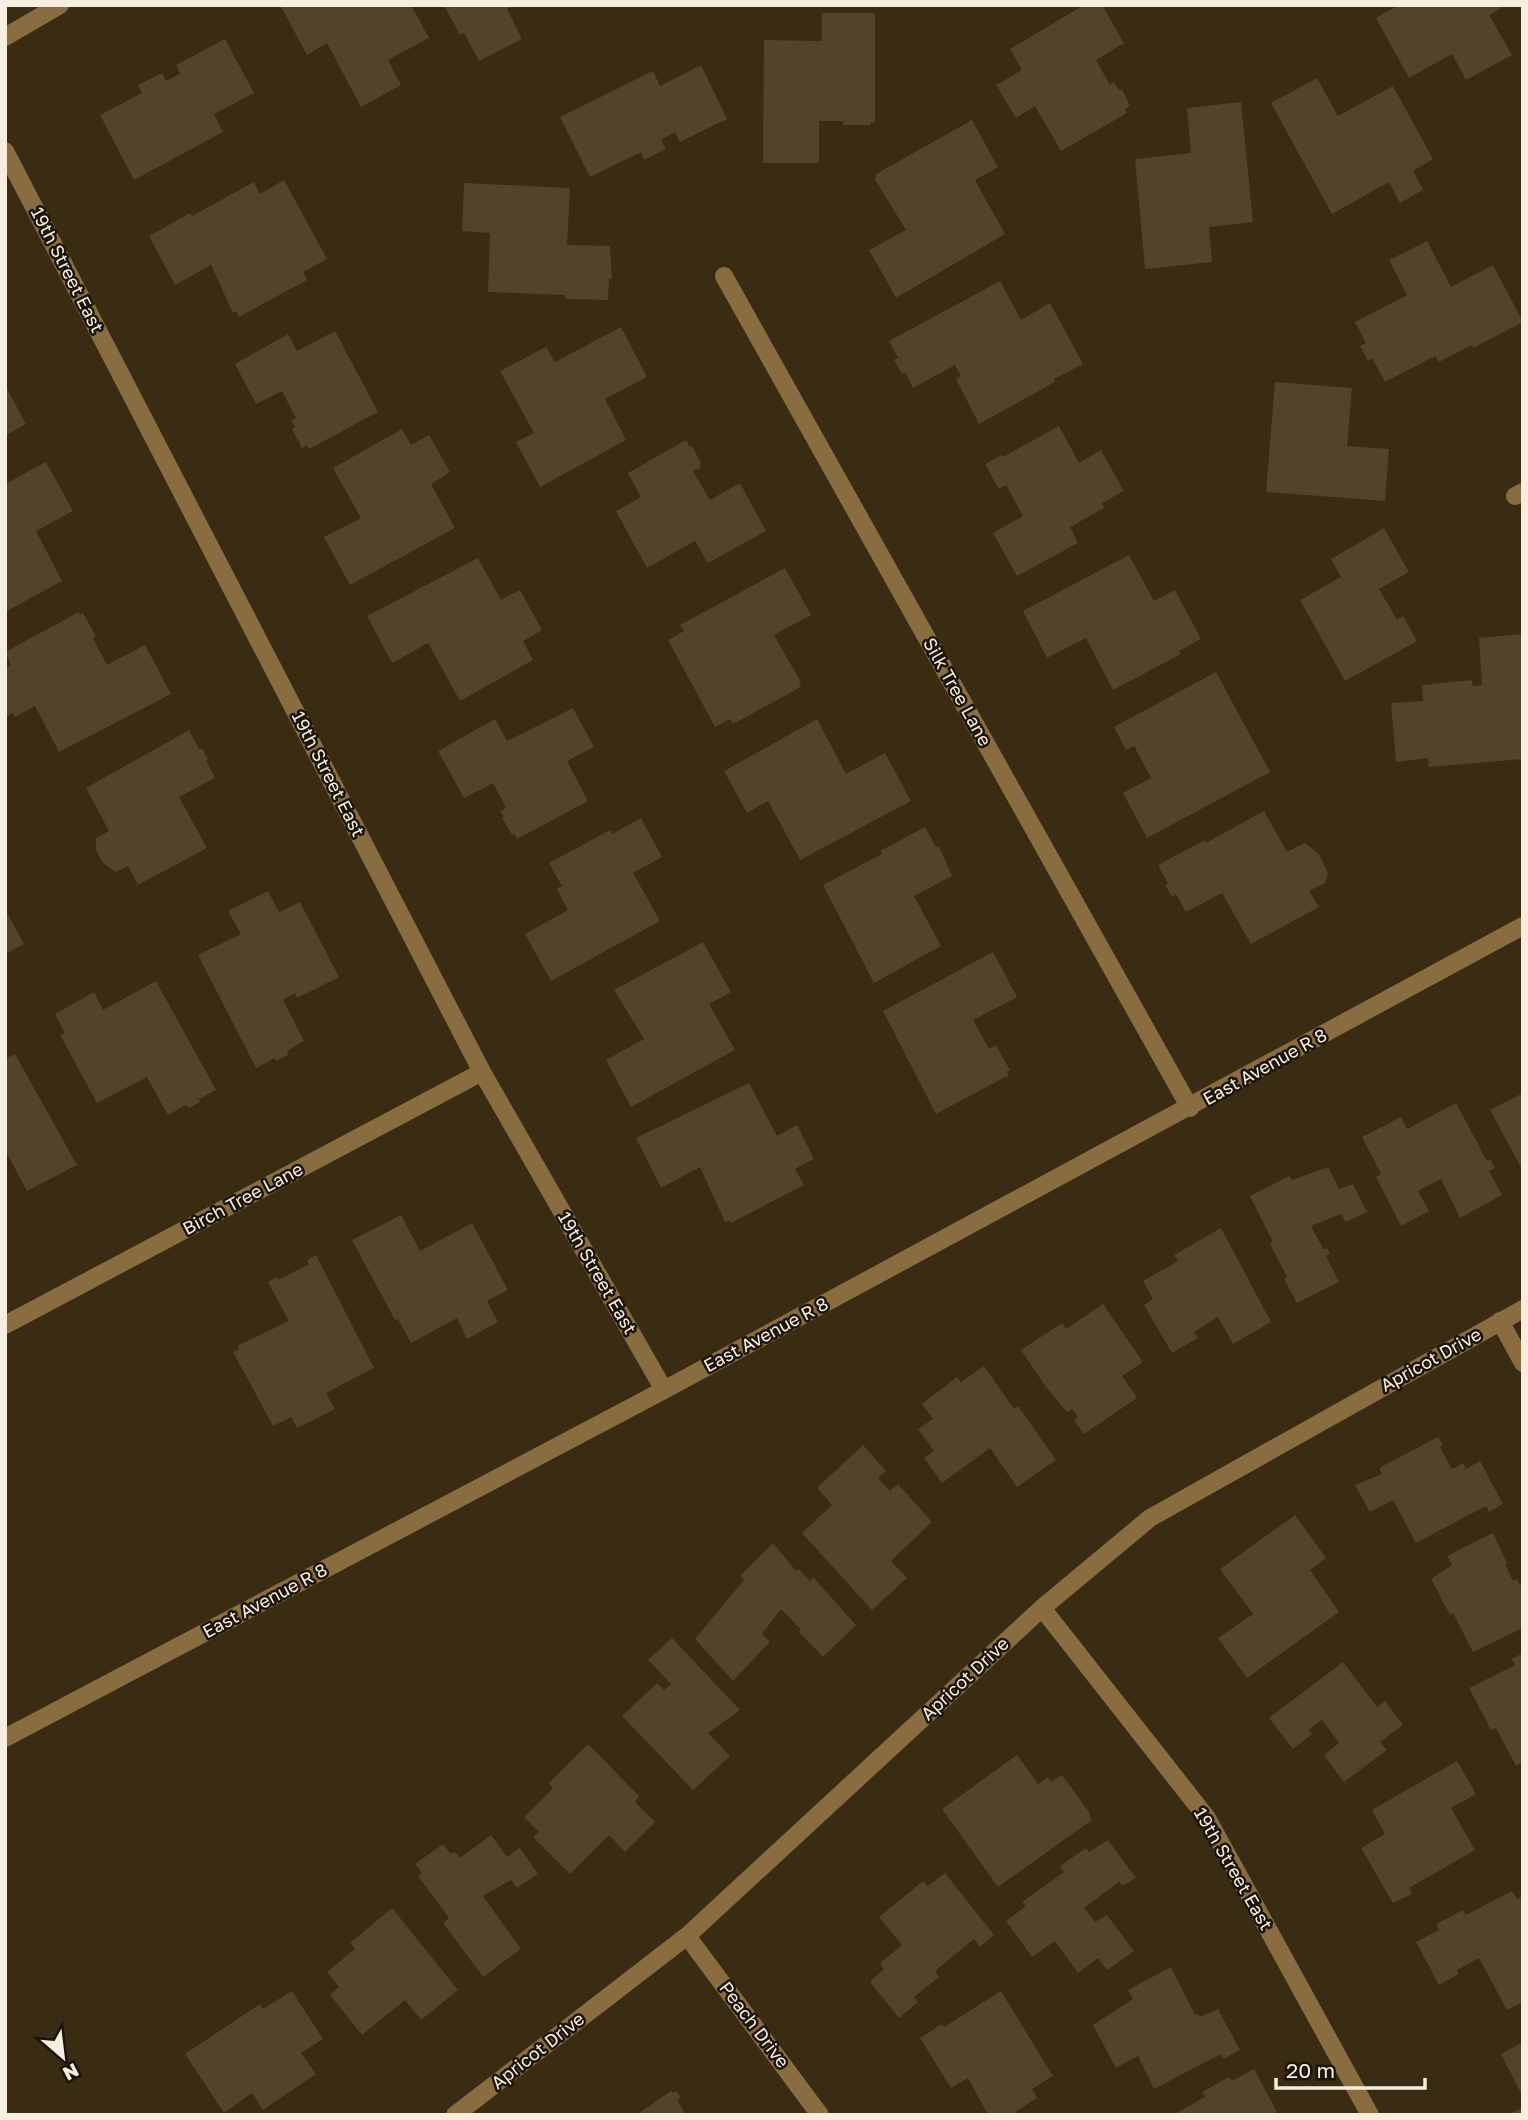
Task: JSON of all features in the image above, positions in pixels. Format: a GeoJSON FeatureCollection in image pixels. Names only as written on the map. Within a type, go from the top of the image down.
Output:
{"type":"FeatureCollection","features":[{"type":"Feature","properties":{"kind":"street"},"geometry":{"type":"LineString","coordinates":[[5,37],[60,5]]}},
{"type":"Feature","properties":{"kind":"street","name":"19th Street East"},"geometry":{"type":"LineString","coordinates":[[5,151],[482,1072],[664,1390]]}},
{"type":"Feature","properties":{"kind":"street","name":"Silk Tree Lane"},"geometry":{"type":"LineString","coordinates":[[724,276],[1190,1108]]}},
{"type":"Feature","properties":{"kind":"street","name":"East Avenue R 8"},"geometry":{"type":"LineString","coordinates":[[5,1738],[664,1390],[1523,926]]}},
{"type":"Feature","properties":{"kind":"street","name":"Birch Tree Lane"},"geometry":{"type":"LineString","coordinates":[[5,1325],[482,1072]]}},
{"type":"Feature","properties":{"kind":"street","name":"Apricot Drive"},"geometry":{"type":"LineString","coordinates":[[455,2115],[687,1936],[1042,1608],[1150,1518],[1523,1309]]}},
{"type":"Feature","properties":{"kind":"street"},"geometry":{"type":"LineString","coordinates":[[1500,1321],[1523,1363]]}},
{"type":"Feature","properties":{"kind":"street","name":"19th Street East"},"geometry":{"type":"LineString","coordinates":[[1042,1608],[1207,1818],[1370,2115]]}},
{"type":"Feature","properties":{"kind":"street","name":"Peach Drive"},"geometry":{"type":"LineString","coordinates":[[687,1936],[820,2115]]}},
{"type":"Feature","properties":{"kind":"building"},"geometry":{"type":"Polygon","coordinates":[[[280,5],[411,5],[429,38],[388,60],[401,85],[361,107],[327,43],[307,55],[280,5]]]}},
{"type":"Feature","properties":{"kind":"building"},"geometry":{"type":"Polygon","coordinates":[[[444,5],[515,5],[507,9],[522,39],[479,61],[464,33],[460,35],[444,5]]]}},
{"type":"Feature","properties":{"kind":"building"},"geometry":{"type":"Polygon","coordinates":[[[1084,5],[1102,5],[1124,43],[1096,60],[1110,85],[1114,82],[1119,90],[1122,89],[1130,106],[1125,109],[1127,113],[1061,151],[1035,106],[1016,118],[996,85],[1022,70],[1010,49],[1084,5]]]}},
{"type":"Feature","properties":{"kind":"building"},"geometry":{"type":"Polygon","coordinates":[[[1399,5],[1506,5],[1489,15],[1512,55],[1466,80],[1452,54],[1409,78],[1376,18],[1399,5]]]}},
{"type":"Feature","properties":{"kind":"building"},"geometry":{"type":"Polygon","coordinates":[[[822,13],[875,13],[875,122],[871,122],[871,125],[843,125],[843,121],[819,121],[819,163],[763,163],[764,40],[822,41],[822,13]]]}},
{"type":"Feature","properties":{"kind":"building"},"geometry":{"type":"Polygon","coordinates":[[[225,39],[254,93],[214,114],[223,132],[134,180],[100,115],[142,93],[138,85],[162,73],[166,81],[180,74],[176,65],[225,39]]]}},
{"type":"Feature","properties":{"kind":"building"},"geometry":{"type":"Polygon","coordinates":[[[701,65],[727,119],[680,142],[675,132],[661,140],[666,149],[644,160],[641,152],[590,177],[560,117],[653,71],[660,86],[701,65]]]}},
{"type":"Feature","properties":{"kind":"building"},"geometry":{"type":"Polygon","coordinates":[[[1317,78],[1338,116],[1393,86],[1433,159],[1413,171],[1423,190],[1400,203],[1389,182],[1332,214],[1271,103],[1317,78]]]}},
{"type":"Feature","properties":{"kind":"building"},"geometry":{"type":"Polygon","coordinates":[[[1241,102],[1253,222],[1209,227],[1212,262],[1145,269],[1135,159],[1191,153],[1187,108],[1241,102]]]}},
{"type":"Feature","properties":{"kind":"building"},"geometry":{"type":"Polygon","coordinates":[[[972,120],[998,167],[975,180],[1005,234],[896,298],[869,250],[906,230],[874,178],[877,177],[876,174],[972,120]]]}},
{"type":"Feature","properties":{"kind":"building"},"geometry":{"type":"Polygon","coordinates":[[[284,180],[327,259],[303,272],[307,280],[239,317],[236,311],[233,313],[211,265],[175,285],[149,236],[254,182],[260,194],[284,180]]]}},
{"type":"Feature","properties":{"kind":"building"},"geometry":{"type":"Polygon","coordinates":[[[464,183],[570,188],[567,245],[610,246],[612,279],[609,279],[608,300],[565,299],[565,295],[488,292],[490,233],[462,231],[464,183]]]}},
{"type":"Feature","properties":{"kind":"building"},"geometry":{"type":"Polygon","coordinates":[[[1427,241],[1451,287],[1493,265],[1523,322],[1439,362],[1435,356],[1385,382],[1372,358],[1368,361],[1360,346],[1366,343],[1355,322],[1407,295],[1389,260],[1427,241]]]}},
{"type":"Feature","properties":{"kind":"building"},"geometry":{"type":"Polygon","coordinates":[[[1000,281],[1021,320],[1050,303],[1083,364],[979,424],[956,379],[961,376],[955,365],[913,388],[905,372],[902,374],[894,360],[898,358],[889,341],[1000,281]]]}},
{"type":"Feature","properties":{"kind":"building"},"geometry":{"type":"Polygon","coordinates":[[[621,327],[647,377],[605,399],[626,440],[540,487],[516,442],[534,433],[500,371],[546,347],[555,362],[621,327]]]}},
{"type":"Feature","properties":{"kind":"building"},"geometry":{"type":"Polygon","coordinates":[[[335,331],[378,412],[309,449],[307,445],[302,448],[292,429],[295,427],[291,421],[296,418],[282,391],[256,404],[235,364],[288,334],[297,351],[335,331]]]}},
{"type":"Feature","properties":{"kind":"building"},"geometry":{"type":"Polygon","coordinates":[[[1275,382],[1352,388],[1347,446],[1389,449],[1385,501],[1266,492],[1275,382]]]}},
{"type":"Feature","properties":{"kind":"building"},"geometry":{"type":"Polygon","coordinates":[[[5,385],[26,424],[5,436],[5,385]]]}},
{"type":"Feature","properties":{"kind":"building"},"geometry":{"type":"Polygon","coordinates":[[[1059,426],[1079,463],[1101,450],[1124,491],[1102,503],[1104,508],[1070,527],[1078,543],[1017,576],[993,533],[1023,516],[1006,485],[999,489],[985,464],[1059,426]]]}},
{"type":"Feature","properties":{"kind":"building"},"geometry":{"type":"Polygon","coordinates":[[[402,429],[411,445],[429,435],[450,472],[431,484],[455,528],[350,585],[324,537],[361,518],[333,468],[402,429]]]}},
{"type":"Feature","properties":{"kind":"building"},"geometry":{"type":"Polygon","coordinates":[[[686,440],[701,463],[701,468],[693,471],[710,500],[740,483],[766,531],[708,563],[695,541],[647,568],[616,511],[641,497],[628,473],[686,440]]]}},
{"type":"Feature","properties":{"kind":"building"},"geometry":{"type":"Polygon","coordinates":[[[46,462],[73,511],[36,531],[62,581],[5,612],[5,484],[46,462]]]}},
{"type":"Feature","properties":{"kind":"building"},"geometry":{"type":"Polygon","coordinates":[[[1384,528],[1409,572],[1379,589],[1397,620],[1403,616],[1417,641],[1345,681],[1300,600],[1341,577],[1331,559],[1384,528]]]}},
{"type":"Feature","properties":{"kind":"building"},"geometry":{"type":"Polygon","coordinates":[[[1129,555],[1154,601],[1175,590],[1201,639],[1179,651],[1181,654],[1113,690],[1086,638],[1047,658],[1023,611],[1129,555]]]}},
{"type":"Feature","properties":{"kind":"building"},"geometry":{"type":"Polygon","coordinates":[[[478,558],[501,600],[520,590],[542,630],[523,641],[533,660],[460,701],[428,643],[392,663],[367,616],[478,558]]]}},
{"type":"Feature","properties":{"kind":"building"},"geometry":{"type":"Polygon","coordinates":[[[785,568],[811,615],[774,635],[801,682],[801,687],[733,724],[730,719],[715,727],[668,640],[684,631],[680,625],[785,568]]]}},
{"type":"Feature","properties":{"kind":"building"},"geometry":{"type":"Polygon","coordinates":[[[79,612],[80,615],[83,613],[96,636],[93,638],[107,665],[145,645],[171,694],[59,752],[35,706],[15,717],[13,713],[7,716],[5,668],[11,665],[5,652],[79,612]]]}},
{"type":"Feature","properties":{"kind":"building"},"geometry":{"type":"Polygon","coordinates":[[[1523,634],[1523,759],[1429,767],[1428,758],[1396,762],[1391,703],[1423,701],[1422,685],[1472,680],[1473,686],[1482,685],[1479,638],[1523,634]]]}},
{"type":"Feature","properties":{"kind":"building"},"geometry":{"type":"Polygon","coordinates":[[[1216,672],[1270,772],[1147,838],[1123,793],[1151,778],[1134,746],[1126,750],[1114,727],[1216,672]]]}},
{"type":"Feature","properties":{"kind":"building"},"geometry":{"type":"Polygon","coordinates":[[[573,708],[594,747],[567,761],[588,801],[517,839],[502,818],[504,817],[500,811],[506,808],[493,783],[464,798],[438,751],[495,719],[507,741],[573,708]]]}},
{"type":"Feature","properties":{"kind":"building"},"geometry":{"type":"Polygon","coordinates":[[[817,719],[846,774],[885,753],[911,801],[800,860],[768,801],[747,813],[724,771],[817,719]]]}},
{"type":"Feature","properties":{"kind":"building"},"geometry":{"type":"Polygon","coordinates":[[[189,730],[208,759],[206,760],[215,778],[179,797],[207,848],[138,885],[128,866],[116,872],[102,862],[96,850],[96,838],[109,831],[86,788],[189,730]]]}},
{"type":"Feature","properties":{"kind":"building"},"geometry":{"type":"Polygon","coordinates":[[[1264,811],[1287,852],[1305,843],[1319,854],[1328,873],[1325,883],[1309,891],[1319,907],[1251,944],[1222,893],[1186,912],[1176,894],[1172,897],[1158,865],[1205,840],[1206,843],[1264,811]]]}},
{"type":"Feature","properties":{"kind":"building"},"geometry":{"type":"Polygon","coordinates":[[[641,818],[662,857],[633,873],[660,921],[551,981],[525,934],[568,910],[557,889],[562,886],[549,863],[610,830],[612,834],[641,818]]]}},
{"type":"Feature","properties":{"kind":"building"},"geometry":{"type":"Polygon","coordinates":[[[925,827],[936,847],[939,846],[952,876],[914,896],[941,946],[874,983],[823,885],[882,854],[880,851],[925,827]]]}},
{"type":"Feature","properties":{"kind":"building"},"geometry":{"type":"Polygon","coordinates":[[[268,891],[279,912],[300,902],[339,977],[297,998],[295,993],[283,1000],[304,1041],[287,1051],[288,1055],[276,1061],[275,1058],[256,1068],[198,955],[241,934],[228,911],[268,891]]]}},
{"type":"Feature","properties":{"kind":"building"},"geometry":{"type":"Polygon","coordinates":[[[5,909],[24,944],[5,954],[5,909]]]}},
{"type":"Feature","properties":{"kind":"building"},"geometry":{"type":"Polygon","coordinates":[[[703,942],[731,992],[709,1004],[735,1050],[631,1107],[606,1060],[644,1039],[614,990],[703,942]]]}},
{"type":"Feature","properties":{"kind":"building"},"geometry":{"type":"Polygon","coordinates":[[[993,952],[1017,997],[973,1020],[989,1049],[996,1045],[1010,1070],[1007,1072],[1009,1075],[936,1114],[883,1011],[993,952]]]}},
{"type":"Feature","properties":{"kind":"building"},"geometry":{"type":"Polygon","coordinates":[[[156,981],[216,1090],[189,1108],[186,1105],[168,1115],[147,1077],[97,1103],[60,1035],[65,1033],[55,1014],[94,992],[103,1010],[156,981]]]}},
{"type":"Feature","properties":{"kind":"building"},"geometry":{"type":"Polygon","coordinates":[[[15,1054],[77,1165],[27,1191],[5,1150],[5,1059],[15,1054]]]}},
{"type":"Feature","properties":{"kind":"building"},"geometry":{"type":"Polygon","coordinates":[[[749,1083],[777,1136],[797,1125],[814,1159],[795,1169],[804,1185],[731,1223],[730,1220],[725,1222],[700,1167],[661,1188],[636,1138],[749,1083]]]}},
{"type":"Feature","properties":{"kind":"building"},"geometry":{"type":"Polygon","coordinates":[[[1523,1093],[1523,1171],[1490,1110],[1523,1093]]]}},
{"type":"Feature","properties":{"kind":"building"},"geometry":{"type":"Polygon","coordinates":[[[1456,1103],[1487,1161],[1490,1159],[1495,1168],[1489,1171],[1502,1195],[1460,1218],[1441,1179],[1418,1191],[1429,1211],[1401,1226],[1376,1177],[1381,1174],[1362,1137],[1401,1117],[1407,1129],[1456,1103]]]}},
{"type":"Feature","properties":{"kind":"building"},"geometry":{"type":"Polygon","coordinates":[[[1328,1167],[1339,1189],[1353,1184],[1367,1212],[1346,1222],[1341,1214],[1311,1226],[1324,1250],[1327,1248],[1330,1254],[1326,1256],[1339,1282],[1297,1303],[1270,1244],[1273,1242],[1250,1196],[1289,1176],[1292,1180],[1328,1167]]]}},
{"type":"Feature","properties":{"kind":"building"},"geometry":{"type":"Polygon","coordinates":[[[401,1215],[420,1251],[472,1223],[508,1290],[487,1301],[498,1322],[467,1339],[457,1318],[411,1343],[398,1319],[395,1320],[352,1240],[401,1215]]]}},
{"type":"Feature","properties":{"kind":"building"},"geometry":{"type":"Polygon","coordinates":[[[1221,1228],[1271,1322],[1233,1344],[1218,1317],[1194,1332],[1198,1338],[1172,1353],[1144,1305],[1153,1299],[1143,1281],[1178,1261],[1174,1255],[1221,1228]]]}},
{"type":"Feature","properties":{"kind":"building"},"geometry":{"type":"Polygon","coordinates":[[[316,1255],[374,1368],[326,1393],[335,1409],[297,1428],[291,1417],[273,1426],[233,1352],[239,1349],[237,1346],[289,1321],[268,1282],[277,1277],[278,1280],[309,1264],[307,1260],[316,1255]]]}},
{"type":"Feature","properties":{"kind":"building"},"geometry":{"type":"Polygon","coordinates":[[[1103,1304],[1143,1362],[1122,1376],[1137,1398],[1084,1434],[1074,1420],[1078,1417],[1072,1409],[1067,1412],[1021,1350],[1062,1323],[1066,1329],[1103,1304]]]}},
{"type":"Feature","properties":{"kind":"building"},"geometry":{"type":"Polygon","coordinates":[[[984,1366],[1014,1409],[1018,1406],[1056,1460],[1017,1487],[990,1448],[942,1483],[924,1458],[934,1451],[918,1429],[933,1419],[922,1404],[957,1377],[961,1382],[984,1366]]]}},
{"type":"Feature","properties":{"kind":"building"},"geometry":{"type":"Polygon","coordinates":[[[1438,1437],[1443,1445],[1440,1447],[1452,1469],[1463,1463],[1466,1469],[1480,1461],[1503,1504],[1489,1512],[1486,1506],[1416,1543],[1393,1500],[1370,1512],[1355,1485],[1382,1474],[1379,1468],[1438,1437]]]}},
{"type":"Feature","properties":{"kind":"building"},"geometry":{"type":"Polygon","coordinates":[[[863,1445],[886,1471],[878,1478],[890,1491],[898,1484],[932,1522],[891,1561],[907,1578],[872,1610],[802,1533],[832,1505],[817,1488],[863,1445]]]}},
{"type":"Feature","properties":{"kind":"building"},"geometry":{"type":"Polygon","coordinates":[[[1295,1515],[1326,1558],[1310,1570],[1339,1612],[1247,1678],[1218,1638],[1253,1614],[1220,1569],[1295,1515]]]}},
{"type":"Feature","properties":{"kind":"building"},"geometry":{"type":"Polygon","coordinates":[[[1493,1533],[1513,1581],[1517,1579],[1520,1585],[1523,1583],[1523,1628],[1473,1652],[1453,1613],[1450,1615],[1431,1579],[1452,1565],[1447,1556],[1493,1533]]]}},
{"type":"Feature","properties":{"kind":"building"},"geometry":{"type":"Polygon","coordinates":[[[773,1543],[796,1571],[799,1569],[810,1581],[813,1577],[856,1625],[823,1657],[781,1609],[762,1634],[770,1642],[733,1681],[695,1639],[744,1580],[740,1576],[773,1543]]]}},
{"type":"Feature","properties":{"kind":"building"},"geometry":{"type":"Polygon","coordinates":[[[672,1638],[740,1710],[708,1733],[730,1756],[693,1790],[622,1716],[657,1683],[664,1690],[671,1684],[648,1660],[672,1638]]]}},
{"type":"Feature","properties":{"kind":"building"},"geometry":{"type":"Polygon","coordinates":[[[1523,1653],[1523,1762],[1516,1766],[1496,1728],[1491,1730],[1469,1688],[1515,1665],[1511,1659],[1523,1653]]]}},
{"type":"Feature","properties":{"kind":"building"},"geometry":{"type":"Polygon","coordinates":[[[1343,1662],[1377,1707],[1385,1701],[1403,1725],[1380,1742],[1387,1750],[1344,1782],[1324,1755],[1339,1743],[1322,1720],[1308,1730],[1312,1734],[1293,1749],[1269,1718],[1343,1662]]]}},
{"type":"Feature","properties":{"kind":"building"},"geometry":{"type":"Polygon","coordinates":[[[588,1744],[639,1796],[635,1802],[655,1822],[625,1852],[609,1835],[570,1874],[533,1837],[539,1832],[524,1817],[553,1788],[549,1783],[588,1744]]]}},
{"type":"Feature","properties":{"kind":"building"},"geometry":{"type":"Polygon","coordinates":[[[1017,1755],[1038,1784],[1048,1777],[1051,1782],[1062,1775],[1092,1820],[998,1887],[942,1809],[1017,1755]]]}},
{"type":"Feature","properties":{"kind":"building"},"geometry":{"type":"Polygon","coordinates":[[[1457,1761],[1476,1794],[1451,1808],[1475,1850],[1409,1888],[1412,1894],[1393,1903],[1361,1848],[1385,1834],[1372,1810],[1457,1761]]]}},
{"type":"Feature","properties":{"kind":"building"},"geometry":{"type":"Polygon","coordinates":[[[491,1835],[507,1857],[520,1848],[538,1874],[517,1888],[511,1880],[483,1896],[521,1949],[483,1977],[443,1923],[449,1918],[418,1876],[422,1873],[415,1864],[443,1844],[451,1854],[455,1852],[460,1858],[491,1835]]]}},
{"type":"Feature","properties":{"kind":"building"},"geometry":{"type":"Polygon","coordinates":[[[1108,1840],[1136,1878],[1122,1886],[1119,1882],[1084,1908],[1095,1922],[1107,1915],[1134,1951],[1107,1970],[1098,1958],[1078,1973],[1055,1941],[1032,1957],[1006,1921],[1026,1906],[1022,1902],[1064,1872],[1060,1866],[1086,1848],[1089,1852],[1108,1840]]]}},
{"type":"Feature","properties":{"kind":"building"},"geometry":{"type":"Polygon","coordinates":[[[945,1873],[994,1935],[980,1947],[974,1939],[935,1971],[939,1977],[914,1997],[918,2002],[899,2018],[870,1982],[884,1969],[880,1963],[902,1945],[879,1917],[923,1881],[928,1886],[945,1873]]]}},
{"type":"Feature","properties":{"kind":"building"},"geometry":{"type":"Polygon","coordinates":[[[1512,1891],[1517,1899],[1523,1896],[1523,2002],[1507,2010],[1479,1958],[1457,1970],[1459,1974],[1439,1985],[1416,1942],[1439,1930],[1436,1924],[1463,1910],[1466,1915],[1512,1891]]]}},
{"type":"Feature","properties":{"kind":"building"},"geometry":{"type":"Polygon","coordinates":[[[392,1908],[458,1990],[421,2020],[405,2000],[362,2035],[330,1995],[339,1987],[327,1972],[355,1949],[350,1943],[392,1908]]]}},
{"type":"Feature","properties":{"kind":"building"},"geometry":{"type":"Polygon","coordinates":[[[1171,1967],[1195,2015],[1200,2017],[1218,2009],[1240,2050],[1223,2059],[1221,2054],[1154,2089],[1138,2056],[1116,2068],[1093,2025],[1133,1999],[1128,1990],[1171,1967]]]}},
{"type":"Feature","properties":{"kind":"building"},"geometry":{"type":"Polygon","coordinates":[[[292,1991],[323,2039],[301,2053],[316,2074],[263,2110],[252,2093],[224,2113],[185,2054],[260,2004],[263,2009],[292,1991]]]}},
{"type":"Feature","properties":{"kind":"building"},"geometry":{"type":"Polygon","coordinates":[[[1001,1991],[1053,2076],[1032,2089],[1037,2098],[1011,2115],[988,2115],[968,2078],[951,2088],[920,2038],[942,2024],[944,2027],[1001,1991]]]}},
{"type":"Feature","properties":{"kind":"building"},"geometry":{"type":"Polygon","coordinates":[[[1523,2042],[1523,2097],[1501,2054],[1523,2042]]]}},
{"type":"Feature","properties":{"kind":"building"},"geometry":{"type":"Polygon","coordinates":[[[1254,2069],[1277,2112],[1271,2115],[1173,2115],[1205,2097],[1202,2092],[1229,2077],[1232,2081],[1254,2069]]]}},
{"type":"Feature","properties":{"kind":"building"},"geometry":{"type":"Polygon","coordinates":[[[671,2091],[676,2091],[681,2098],[677,2100],[686,2115],[636,2115],[671,2091]]]}},
{"type":"Feature","properties":{"kind":"building"},"geometry":{"type":"Polygon","coordinates":[[[1523,2107],[1523,2115],[1508,2115],[1523,2107]]]}}]}
